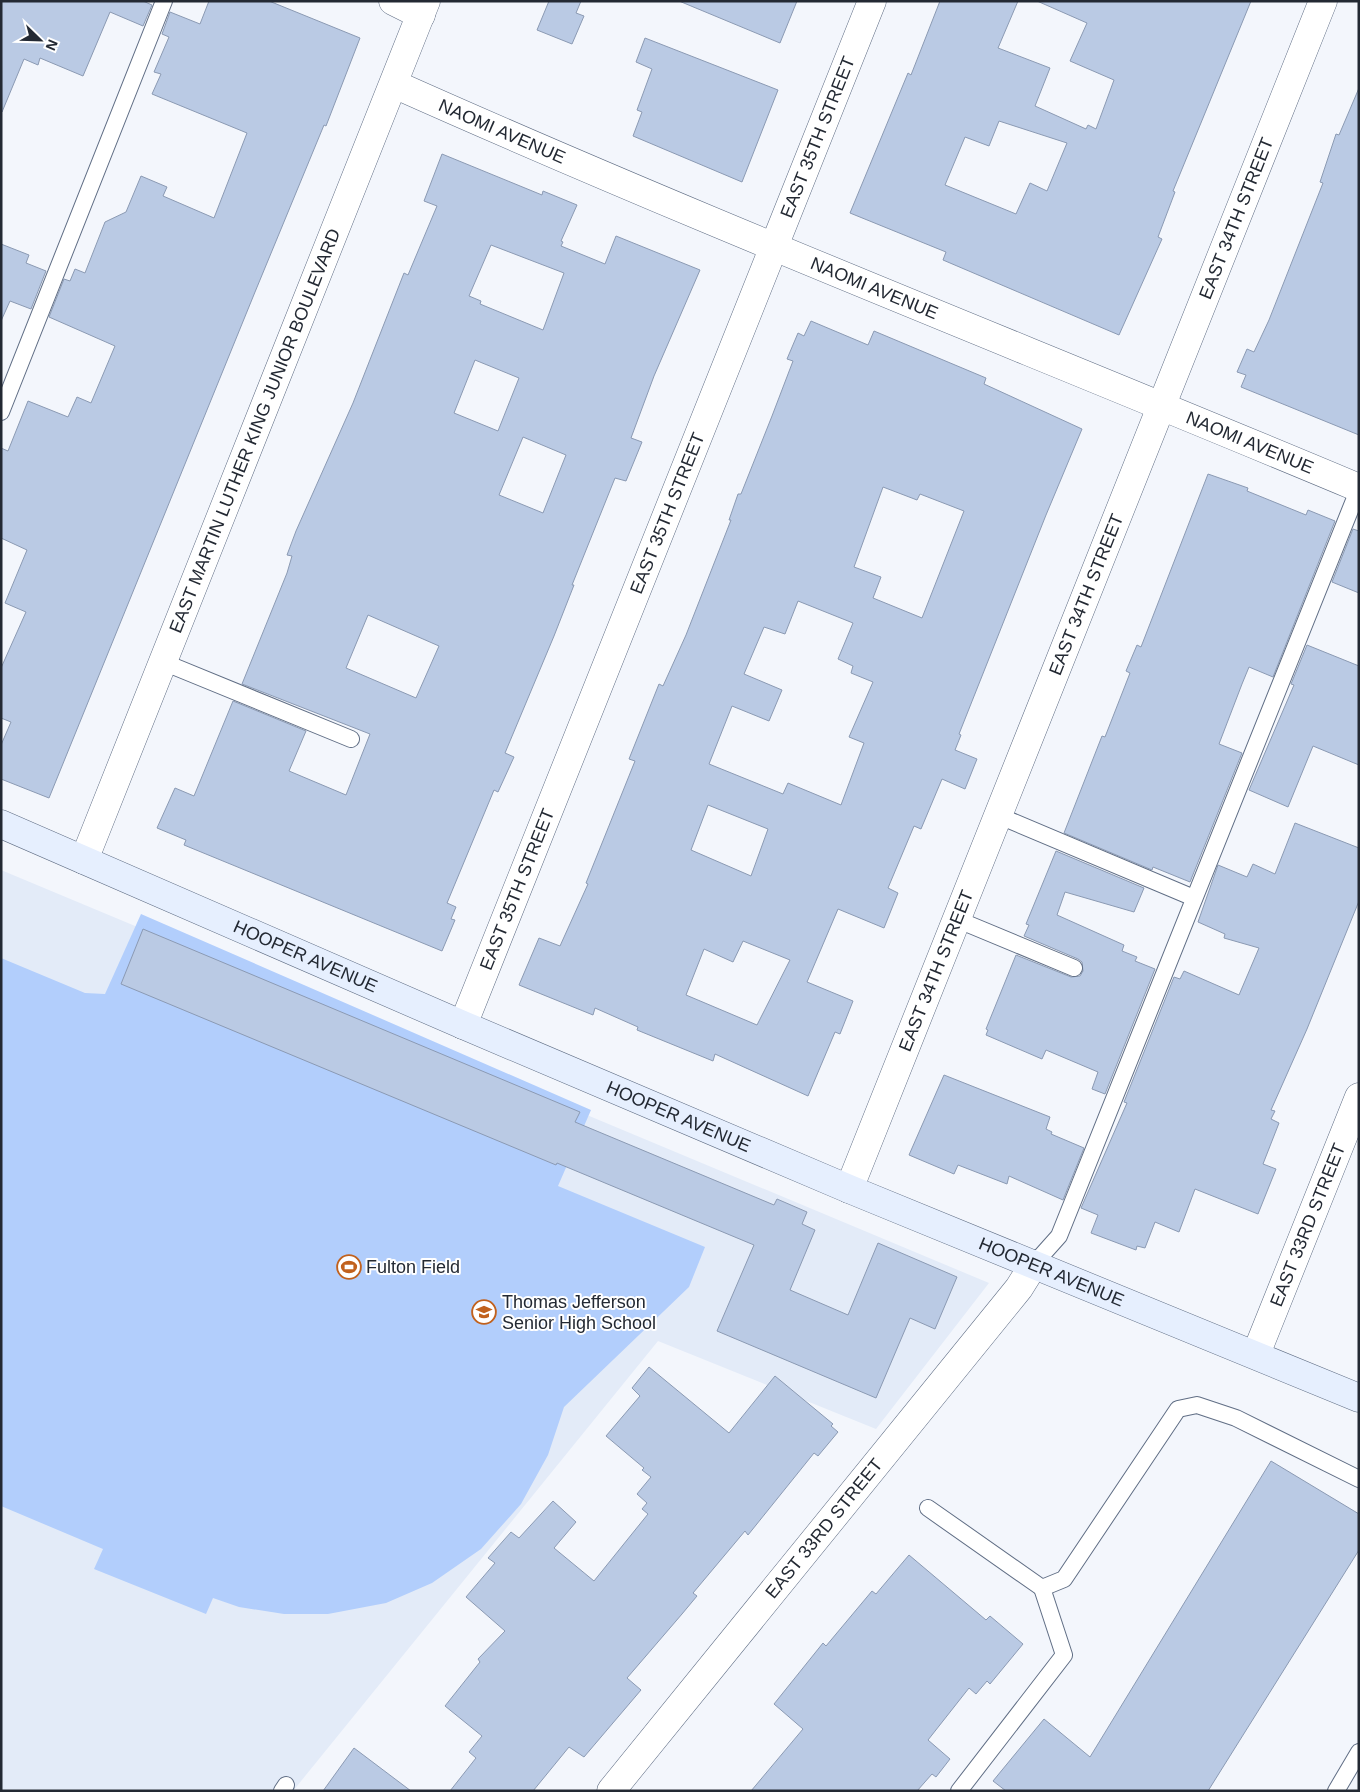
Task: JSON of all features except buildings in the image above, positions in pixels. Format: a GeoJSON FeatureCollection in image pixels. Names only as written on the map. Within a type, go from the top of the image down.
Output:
{"type":"FeatureCollection","features":[{"type":"Feature","properties":{"kind":"street"},"geometry":{"type":"LineString","coordinates":[[392,1],[423,8]]}},
{"type":"Feature","properties":{"kind":"street","name":"EAST 35TH STREET"},"geometry":{"type":"LineString","coordinates":[[463,1025],[872,1]]}},
{"type":"Feature","properties":{"kind":"street","name":"EAST 34TH STREET"},"geometry":{"type":"LineString","coordinates":[[849,1189],[1323,1]]}},
{"type":"Feature","properties":{"kind":"street","name":"EAST MARTIN LUTHER KING JUNIOR BOULEVARD"},"geometry":{"type":"LineString","coordinates":[[84,860],[423,8]]}},
{"type":"Feature","properties":{"kind":"street","name":"NAOMI AVENUE"},"geometry":{"type":"LineString","coordinates":[[394,84],[773,248],[1162,405],[1359,488]]}},
{"type":"Feature","properties":{"kind":"street","name":"HOOPER AVENUE"},"geometry":{"type":"LineString","coordinates":[[1,824],[463,1025],[849,1189],[1256,1354],[1359,1398]]}},
{"type":"Feature","properties":{"kind":"street","name":"EAST 33RD STREET"},"geometry":{"type":"LineString","coordinates":[[1256,1354],[1359,1097]]}},
{"type":"Feature","properties":{"kind":"street","name":"EAST 33RD STREET"},"geometry":{"type":"LineString","coordinates":[[611,1791],[1019,1288],[1034,1264]]}},
{"type":"Feature","properties":{"kind":"lane"},"geometry":{"type":"LineString","coordinates":[[1,412],[164,1]]}},
{"type":"Feature","properties":{"kind":"lane"},"geometry":{"type":"LineString","coordinates":[[1034,1264],[1058,1236],[1359,488]]}},
{"type":"Feature","properties":{"kind":"lane"},"geometry":{"type":"LineString","coordinates":[[163,662],[351,739]]}},
{"type":"Feature","properties":{"kind":"lane"},"geometry":{"type":"LineString","coordinates":[[997,815],[1194,898]]}},
{"type":"Feature","properties":{"kind":"lane"},"geometry":{"type":"LineString","coordinates":[[956,919],[1074,968]]}},
{"type":"Feature","properties":{"kind":"lane"},"geometry":{"type":"LineString","coordinates":[[1042,1588],[1064,1579],[1178,1409],[1197,1405],[1236,1418],[1359,1479]]}},
{"type":"Feature","properties":{"kind":"lane"},"geometry":{"type":"LineString","coordinates":[[928,1508],[1042,1588],[1064,1655],[959,1791]]}},
{"type":"Feature","properties":{"kind":"lane"},"geometry":{"type":"LineString","coordinates":[[1336,1791],[1359,1752]]}},
{"type":"Feature","properties":{"kind":"shaded area","name":"Fulton Field"},"geometry":{"type":"Polygon","coordinates":[[[1,870],[989,1283],[876,1429],[658,1341],[293,1791],[1,1791],[1,870]]]}},
{"type":"Feature","properties":{"kind":"shaded area","name":"Fulton Field"},"geometry":{"type":"Polygon","coordinates":[[[141,914],[591,1110],[558,1186],[705,1247],[689,1287],[564,1407],[548,1455],[521,1504],[481,1549],[432,1583],[386,1603],[328,1614],[284,1614],[239,1607],[213,1598],[206,1614],[94,1569],[103,1549],[1,1506],[1,958],[85,993],[105,994],[141,914]]]}},
{"type":"Feature","properties":{"kind":"place","name":"Fulton Field"},"geometry":{"type":"Point","coordinates":[349,1267]}},
{"type":"Feature","properties":{"kind":"place","name":"Thomas Jefferson Senior High School"},"geometry":{"type":"Point","coordinates":[484,1312]}}]}
